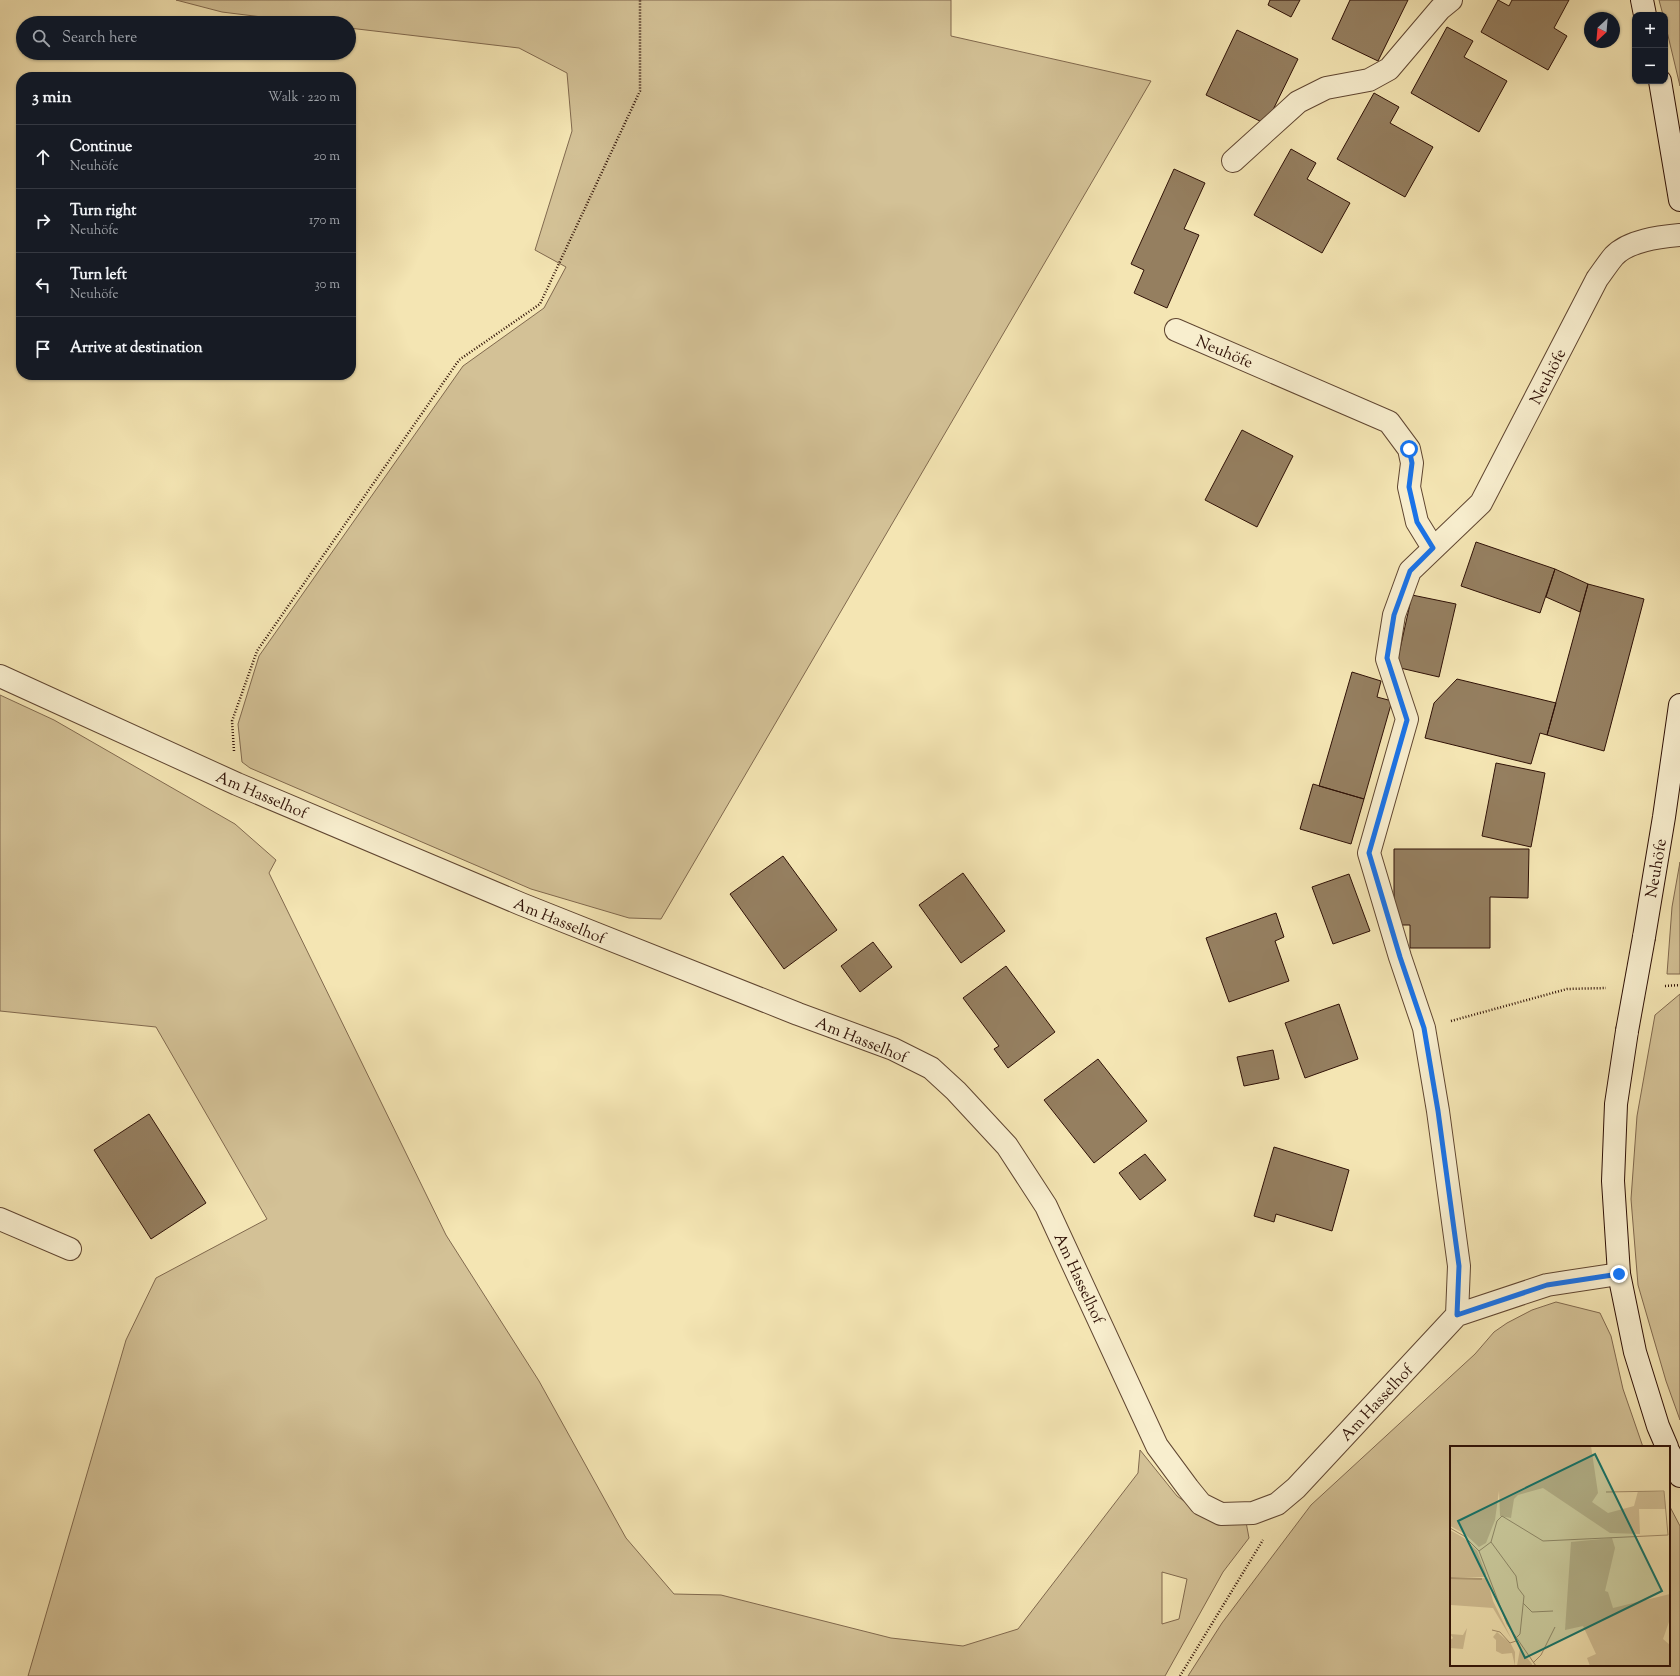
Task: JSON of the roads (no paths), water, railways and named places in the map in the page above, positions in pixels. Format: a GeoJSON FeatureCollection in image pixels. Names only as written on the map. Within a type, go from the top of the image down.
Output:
{"type":"FeatureCollection","features":[{"type":"Feature","properties":{"kind":"street"},"geometry":{"type":"LineString","coordinates":[[1233,161],[1298,102],[1326,88],[1369,80],[1389,68],[1440,9],[1451,0]]}},
{"type":"Feature","properties":{"kind":"street"},"geometry":{"type":"LineString","coordinates":[[1642,0],[1644,12]]}},
{"type":"Feature","properties":{"kind":"street"},"geometry":{"type":"LineString","coordinates":[[1661,84],[1680,200]]}},
{"type":"Feature","properties":{"kind":"street","name":"Neuhöfe"},"geometry":{"type":"LineString","coordinates":[[1457,1315],[1459,1266],[1438,1111],[1424,1028],[1400,957],[1369,853],[1407,720],[1387,658],[1394,615],[1410,571],[1481,503],[1597,279],[1615,255],[1626,247],[1680,235]]}},
{"type":"Feature","properties":{"kind":"street","name":"Neuhöfe"},"geometry":{"type":"LineString","coordinates":[[1176,330],[1389,422],[1409,449],[1412,463],[1409,487],[1415,515],[1417,522],[1433,548]]}},
{"type":"Feature","properties":{"kind":"street","name":"Am Hasselhof"},"geometry":{"type":"LineString","coordinates":[[0,676],[237,784],[521,904],[798,1014],[893,1048],[931,1068],[1007,1146],[1046,1206],[1157,1446],[1201,1504],[1221,1514],[1253,1512],[1277,1504],[1296,1488],[1457,1315]]}},
{"type":"Feature","properties":{"kind":"street","name":"Neuhöfe"},"geometry":{"type":"LineString","coordinates":[[1667,1446],[1658,1426],[1635,1352],[1619,1274],[1613,1181],[1616,1104],[1664,817],[1680,705]]}},
{"type":"Feature","properties":{"kind":"street"},"geometry":{"type":"LineString","coordinates":[[0,1219],[70,1249]]}},
{"type":"Feature","properties":{"kind":"street"},"geometry":{"type":"LineString","coordinates":[[1457,1315],[1547,1285],[1619,1274]]}},
{"type":"Feature","properties":{"kind":"street"},"geometry":{"type":"LineString","coordinates":[[1670,1454],[1680,1476]]}}]}
